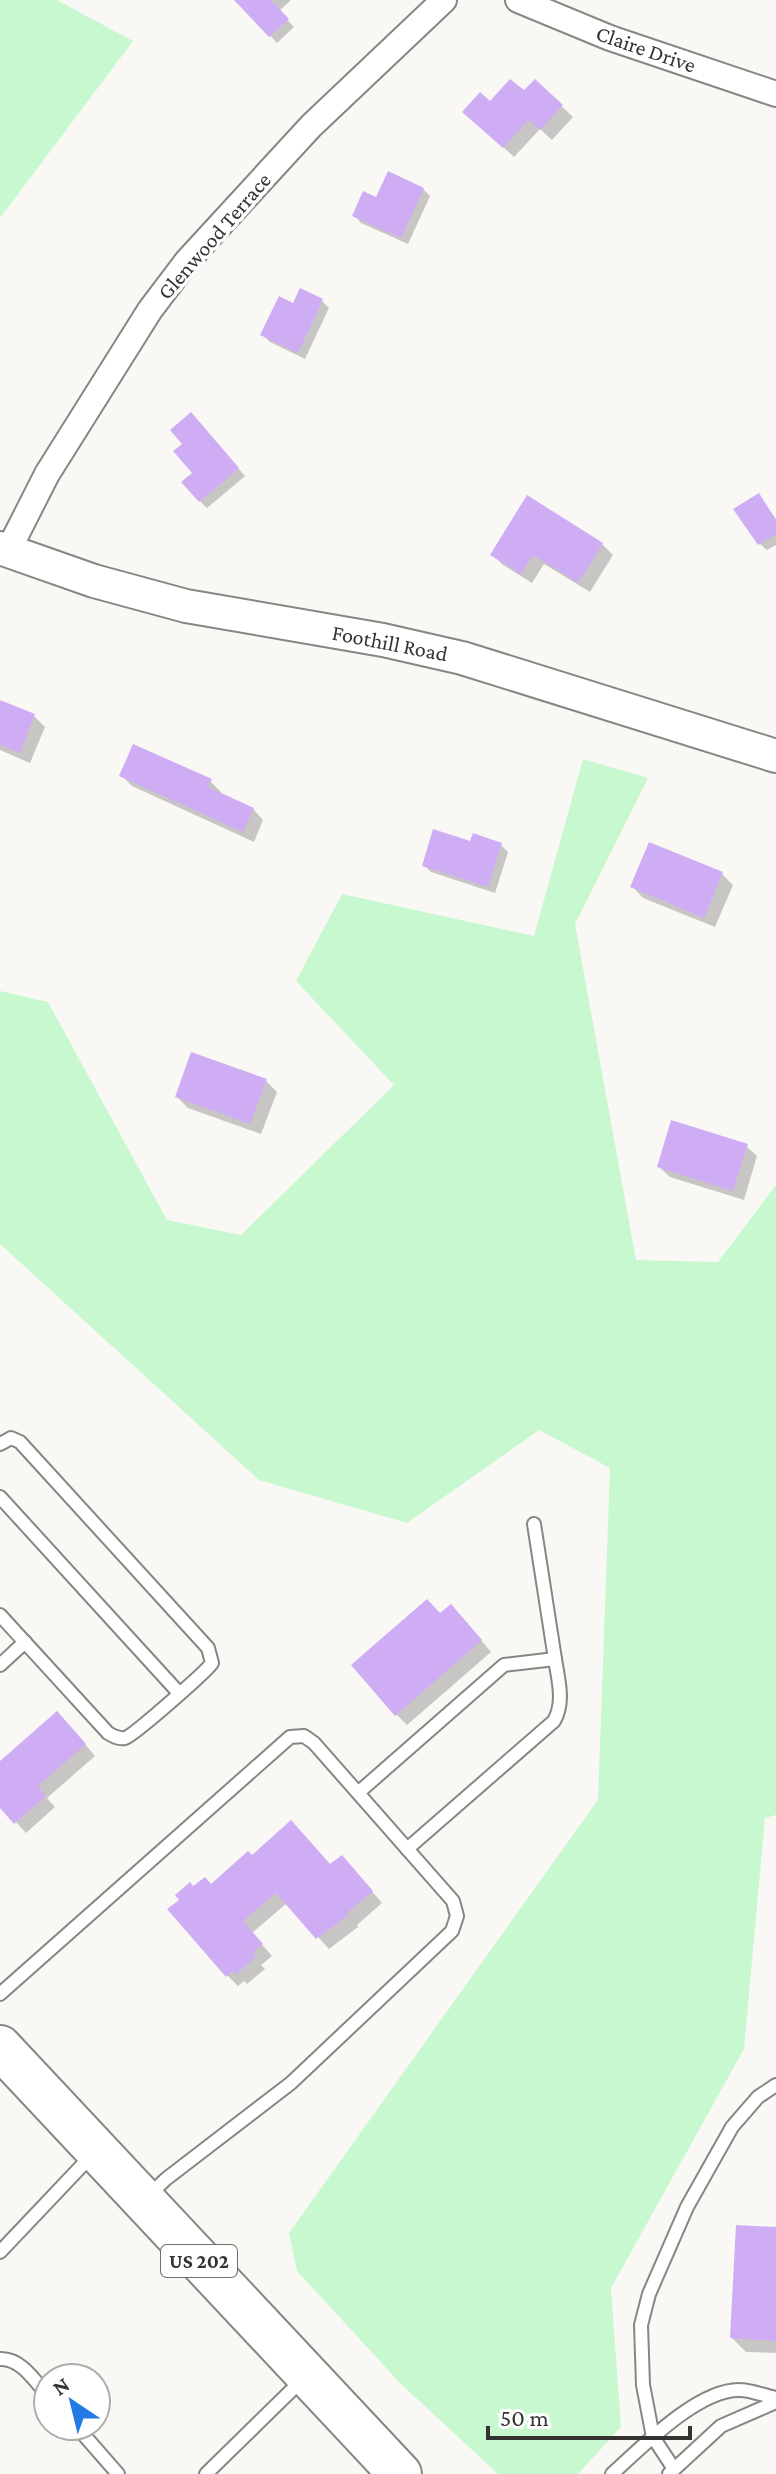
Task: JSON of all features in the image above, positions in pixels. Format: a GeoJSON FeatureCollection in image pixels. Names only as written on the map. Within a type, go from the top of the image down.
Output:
{"type":"FeatureCollection","features":[{"type":"Feature","properties":{"kind":"highway","name":"US 202"},"geometry":{"type":"LineString","coordinates":[[0,2047],[400,2474]]}},
{"type":"Feature","properties":{"kind":"street","name":"Glenwood Terrace"},"geometry":{"type":"LineString","coordinates":[[4,549],[47,474],[150,310],[187,261],[311,126],[444,0]]}},
{"type":"Feature","properties":{"kind":"street","name":"Claire Drive"},"geometry":{"type":"LineString","coordinates":[[518,0],[610,38],[776,94]]}},
{"type":"Feature","properties":{"kind":"street","name":"Foothill Road"},"geometry":{"type":"LineString","coordinates":[[4,549],[94,581],[186,606],[383,640],[462,658],[776,756]]}},
{"type":"Feature","properties":{"kind":"lane"},"geometry":{"type":"LineString","coordinates":[[0,1444],[11,1438],[20,1442],[208,1648],[212,1658],[210,1667],[132,1735],[118,1738],[108,1733],[0,1615]]}},
{"type":"Feature","properties":{"kind":"lane"},"geometry":{"type":"LineString","coordinates":[[0,1497],[178,1692]]}},
{"type":"Feature","properties":{"kind":"lane"},"geometry":{"type":"LineString","coordinates":[[407,1849],[554,1721],[559,1713],[561,1699],[534,1524]]}},
{"type":"Feature","properties":{"kind":"lane"},"geometry":{"type":"LineString","coordinates":[[0,1665],[25,1642]]}},
{"type":"Feature","properties":{"kind":"lane"},"geometry":{"type":"LineString","coordinates":[[359,1792],[504,1665],[555,1659]]}},
{"type":"Feature","properties":{"kind":"lane"},"geometry":{"type":"LineString","coordinates":[[0,1994],[290,1737],[310,1739],[453,1901],[457,1916],[452,1931],[291,2083],[166,2179],[143,2201]]}},
{"type":"Feature","properties":{"kind":"lane"},"geometry":{"type":"LineString","coordinates":[[776,2085],[758,2097],[732,2127],[687,2207],[649,2294],[641,2325],[643,2385],[653,2437],[671,2472],[721,2426],[776,2400]]}},
{"type":"Feature","properties":{"kind":"lane"},"geometry":{"type":"LineString","coordinates":[[0,2252],[97,2150]]}},
{"type":"Feature","properties":{"kind":"lane"},"geometry":{"type":"LineString","coordinates":[[0,2359],[10,2359],[32,2379]]}},
{"type":"Feature","properties":{"kind":"lane"},"geometry":{"type":"LineString","coordinates":[[206,2474],[306,2375]]}},
{"type":"Feature","properties":{"kind":"lane"},"geometry":{"type":"LineString","coordinates":[[612,2474],[683,2413],[708,2398],[739,2390],[776,2400]]}},
{"type":"Feature","properties":{"kind":"lane"},"geometry":{"type":"LineString","coordinates":[[90,2442],[118,2474]]}},
{"type":"Feature","properties":{"kind":"green space"},"geometry":{"type":"Polygon","coordinates":[[[0,0],[57,0],[133,41],[0,218],[0,0]]]}},
{"type":"Feature","properties":{"kind":"green space"},"geometry":{"type":"Polygon","coordinates":[[[583,759],[648,778],[575,924],[636,1260],[718,1262],[776,1185],[776,1815],[765,1818],[744,2049],[611,2288],[621,2427],[578,2474],[498,2474],[400,2383],[297,2271],[289,2233],[598,1800],[610,1468],[539,1430],[407,1523],[259,1480],[0,1244],[0,991],[48,1002],[167,1220],[241,1235],[394,1085],[296,981],[342,894],[534,936],[583,759]]]}},
{"type":"Feature","properties":{"kind":"building"},"geometry":{"type":"Polygon","coordinates":[[[234,0],[271,0],[289,19],[269,37],[234,0]]]}},
{"type":"Feature","properties":{"kind":"building"},"geometry":{"type":"Polygon","coordinates":[[[510,79],[524,90],[535,79],[563,105],[540,130],[528,120],[503,148],[462,112],[480,92],[490,101],[510,79]]]}},
{"type":"Feature","properties":{"kind":"building"},"geometry":{"type":"Polygon","coordinates":[[[388,171],[424,188],[401,238],[352,216],[363,191],[376,197],[388,171]]]}},
{"type":"Feature","properties":{"kind":"building"},"geometry":{"type":"Polygon","coordinates":[[[300,288],[323,299],[298,353],[260,335],[279,296],[293,303],[300,288]]]}},
{"type":"Feature","properties":{"kind":"building"},"geometry":{"type":"Polygon","coordinates":[[[191,412],[239,468],[199,502],[181,482],[192,473],[173,451],[182,444],[170,430],[191,412]]]}},
{"type":"Feature","properties":{"kind":"building"},"geometry":{"type":"Polygon","coordinates":[[[759,493],[776,520],[776,534],[758,545],[733,509],[759,493]]]}},
{"type":"Feature","properties":{"kind":"building"},"geometry":{"type":"Polygon","coordinates":[[[527,495],[603,543],[578,583],[533,555],[521,574],[490,555],[527,495]]]}},
{"type":"Feature","properties":{"kind":"building"},"geometry":{"type":"Polygon","coordinates":[[[0,700],[35,714],[20,753],[0,745],[0,700]]]}},
{"type":"Feature","properties":{"kind":"building"},"geometry":{"type":"Polygon","coordinates":[[[133,744],[212,779],[208,787],[254,808],[243,832],[119,776],[133,744]]]}},
{"type":"Feature","properties":{"kind":"building"},"geometry":{"type":"Polygon","coordinates":[[[433,829],[470,841],[473,833],[502,843],[488,887],[422,866],[433,829]]]}},
{"type":"Feature","properties":{"kind":"building"},"geometry":{"type":"Polygon","coordinates":[[[649,842],[723,872],[704,918],[630,887],[649,842]]]}},
{"type":"Feature","properties":{"kind":"building"},"geometry":{"type":"Polygon","coordinates":[[[191,1052],[267,1079],[250,1124],[175,1097],[191,1052]]]}},
{"type":"Feature","properties":{"kind":"building"},"geometry":{"type":"Polygon","coordinates":[[[671,1120],[748,1144],[733,1191],[657,1167],[671,1120]]]}},
{"type":"Feature","properties":{"kind":"building"},"geometry":{"type":"Polygon","coordinates":[[[427,1599],[440,1613],[451,1604],[482,1640],[395,1716],[351,1665],[427,1599]]]}},
{"type":"Feature","properties":{"kind":"building"},"geometry":{"type":"Polygon","coordinates":[[[57,1711],[86,1744],[38,1786],[46,1796],[14,1824],[0,1808],[0,1761],[57,1711]]]}},
{"type":"Feature","properties":{"kind":"building"},"geometry":{"type":"Polygon","coordinates":[[[291,1820],[330,1864],[342,1855],[373,1891],[347,1913],[349,1915],[316,1939],[276,1893],[243,1921],[263,1944],[252,1953],[256,1957],[235,1975],[232,1971],[226,1977],[167,1909],[179,1900],[175,1895],[190,1882],[193,1886],[205,1877],[211,1884],[248,1851],[252,1855],[291,1820]]]}},
{"type":"Feature","properties":{"kind":"building"},"geometry":{"type":"Polygon","coordinates":[[[736,2225],[776,2227],[776,2341],[730,2338],[736,2225]]]}}]}
